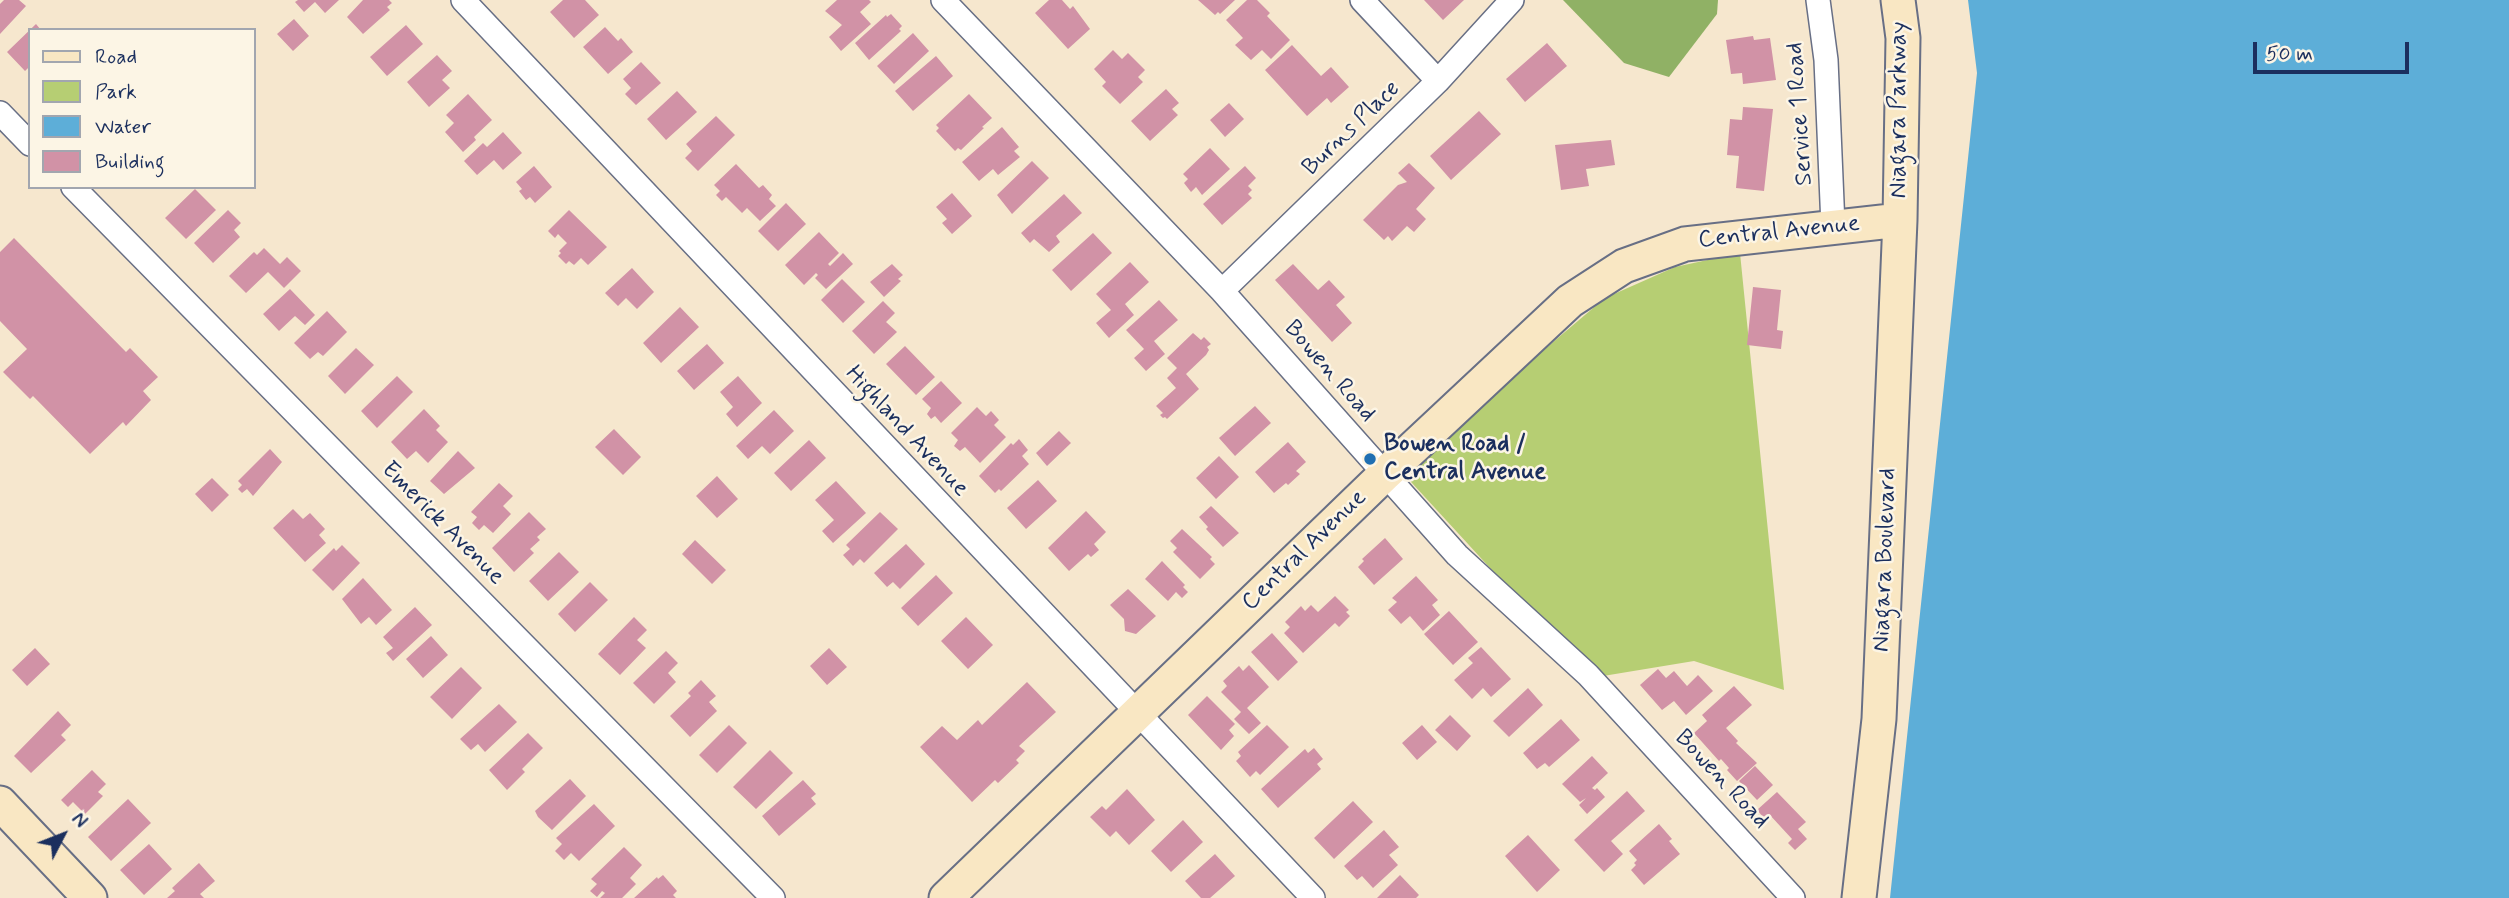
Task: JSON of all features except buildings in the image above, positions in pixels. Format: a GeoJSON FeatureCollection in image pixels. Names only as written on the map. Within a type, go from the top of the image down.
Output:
{"type":"FeatureCollection","features":[{"type":"Feature","properties":{"kind":"main road","name":"Niagara Parkway"},"geometry":{"type":"LineString","coordinates":[[1898,0],[1903,38],[1900,220]]}},
{"type":"Feature","properties":{"kind":"main road","name":"Central Avenue"},"geometry":{"type":"LineString","coordinates":[[946,898],[1384,475],[1570,302],[1623,266],[1685,244],[1900,220]]}},
{"type":"Feature","properties":{"kind":"main road","name":"Niagara Boulevard"},"geometry":{"type":"LineString","coordinates":[[1858,898],[1879,719],[1900,220]]}},
{"type":"Feature","properties":{"kind":"main road"},"geometry":{"type":"LineString","coordinates":[[0,803],[89,898]]}},
{"type":"Feature","properties":{"kind":"street","name":"Highland Avenue"},"geometry":{"type":"LineString","coordinates":[[463,0],[1312,898]]}},
{"type":"Feature","properties":{"kind":"street","name":"Bowen Road"},"geometry":{"type":"LineString","coordinates":[[943,0],[1222,291],[1457,555],[1588,675],[1793,898]]}},
{"type":"Feature","properties":{"kind":"street"},"geometry":{"type":"LineString","coordinates":[[1362,0],[1438,81]]}},
{"type":"Feature","properties":{"kind":"street","name":"Burns Place"},"geometry":{"type":"LineString","coordinates":[[1222,291],[1438,81],[1512,0]]}},
{"type":"Feature","properties":{"kind":"street","name":"Service 1 Road"},"geometry":{"type":"LineString","coordinates":[[1818,0],[1826,60],[1833,226]]}},
{"type":"Feature","properties":{"kind":"street"},"geometry":{"type":"LineString","coordinates":[[0,113],[28,142]]}},
{"type":"Feature","properties":{"kind":"street","name":"Emerick Avenue"},"geometry":{"type":"LineString","coordinates":[[75,189],[773,898]]}},
{"type":"Feature","properties":{"kind":"green space"},"geometry":{"type":"Polygon","coordinates":[[[1563,0],[1718,0],[1717,14],[1669,77],[1624,63],[1563,0]]]}},
{"type":"Feature","properties":{"kind":"green space"},"geometry":{"type":"Polygon","coordinates":[[[1740,253],[1784,690],[1694,661],[1591,678],[1401,471],[1605,298],[1675,267],[1740,253]]]}},
{"type":"Feature","properties":{"kind":"water"},"geometry":{"type":"Polygon","coordinates":[[[1968,0],[2509,0],[2509,898],[1890,898],[1977,73],[1968,0]]]}},
{"type":"Feature","properties":{"kind":"place","name":"Bowen Road / Central Avenue"},"geometry":{"type":"Point","coordinates":[1370,459]}}]}
